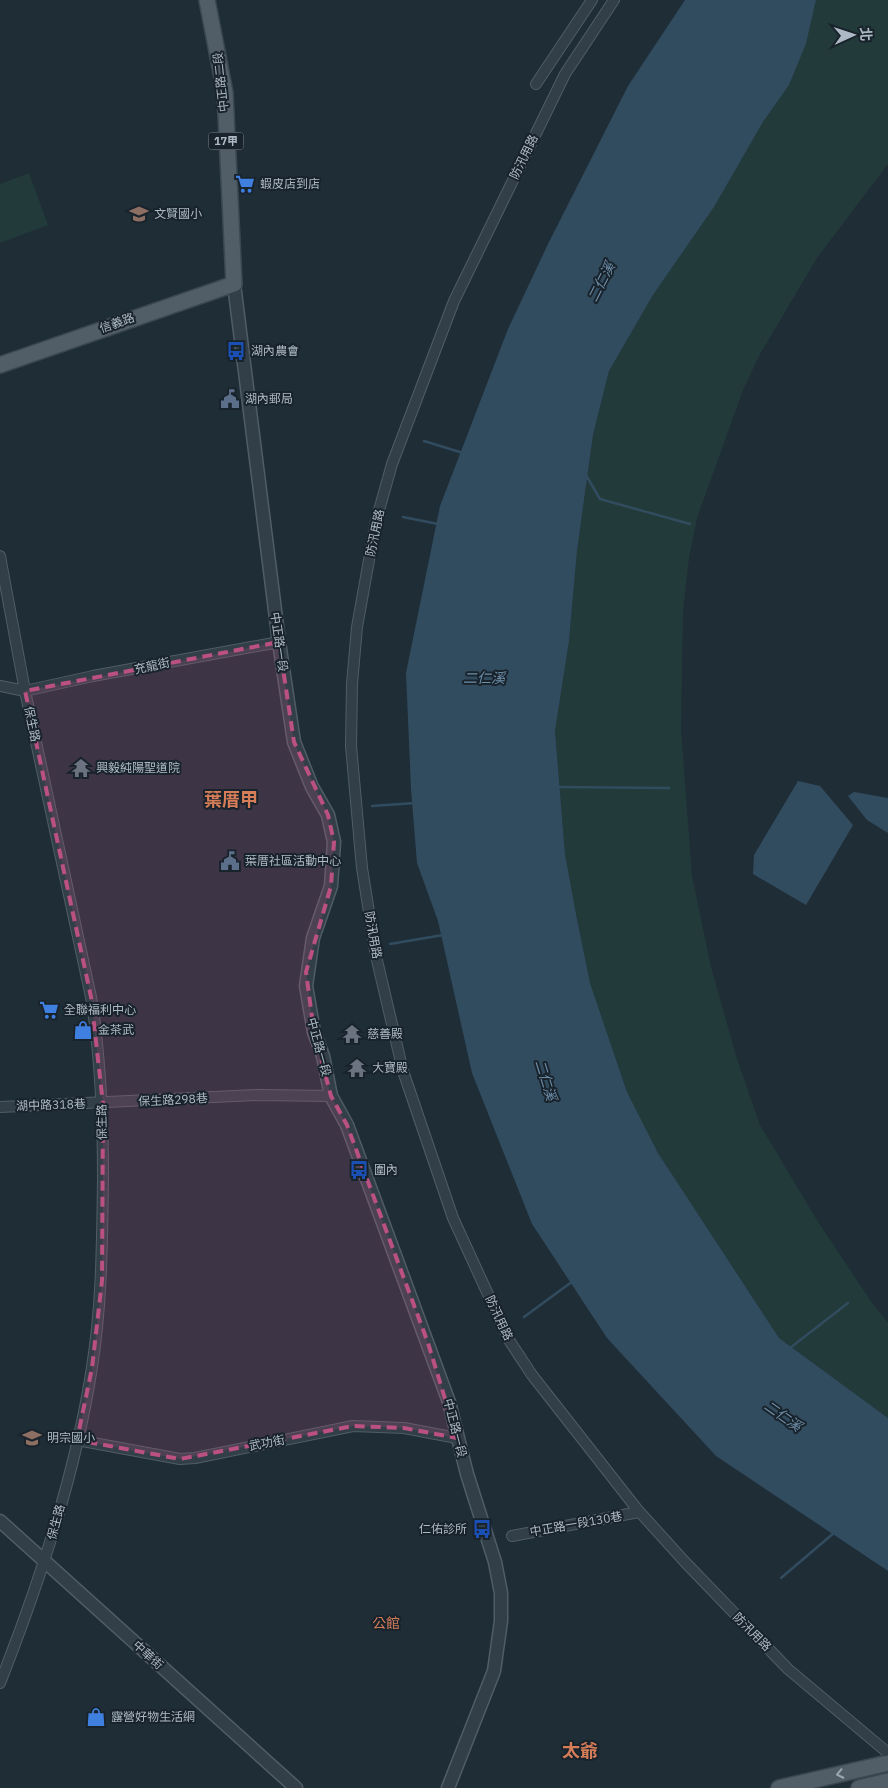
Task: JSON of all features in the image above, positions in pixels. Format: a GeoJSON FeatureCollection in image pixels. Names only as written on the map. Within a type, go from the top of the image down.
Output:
{"type":"FeatureCollection","features":[{"type":"Feature","properties":{"kind":"main road","name":"中正路二段"},"geometry":{"type":"LineString","coordinates":[[207,0],[224,93],[234,284]]}},
{"type":"Feature","properties":{"kind":"main road","name":"信義路"},"geometry":{"type":"LineString","coordinates":[[0,365],[234,284]]}},
{"type":"Feature","properties":{"kind":"main road"},"geometry":{"type":"LineString","coordinates":[[780,1788],[888,1763]]}},
{"type":"Feature","properties":{"kind":"main road"},"geometry":{"type":"LineString","coordinates":[[859,1788],[888,1782]]}},
{"type":"Feature","properties":{"kind":"street"},"geometry":{"type":"LineString","coordinates":[[536,84],[592,0]]}},
{"type":"Feature","properties":{"kind":"street","name":"防汛用路"},"geometry":{"type":"LineString","coordinates":[[614,0],[565,74],[458,293],[392,464],[376,521],[357,627],[352,684],[351,746],[362,868],[376,956],[403,1071],[453,1218],[509,1340],[523,1361],[640,1512],[729,1610],[788,1669],[888,1753]]}},
{"type":"Feature","properties":{"kind":"street","name":"中正路一段"},"geometry":{"type":"LineString","coordinates":[[234,284],[279,642],[294,742],[312,787],[328,815],[334,842],[331,886],[313,938],[306,986],[314,1032],[323,1056],[331,1096],[347,1126],[408,1297],[428,1343],[449,1402],[482,1528],[495,1562],[501,1593],[501,1621],[494,1670],[448,1788]]}},
{"type":"Feature","properties":{"kind":"street","name":"保生路"},"geometry":{"type":"LineString","coordinates":[[0,556],[25,691],[91,998],[97,1033],[103,1104],[102,1276],[92,1368],[78,1440],[45,1562],[0,1683]]}},
{"type":"Feature","properties":{"kind":"street","name":"充龍街"},"geometry":{"type":"LineString","coordinates":[[25,691],[93,676],[279,642]]}},
{"type":"Feature","properties":{"kind":"street"},"geometry":{"type":"LineString","coordinates":[[0,686],[25,691]]}},
{"type":"Feature","properties":{"kind":"street","name":"保生路298巷"},"geometry":{"type":"LineString","coordinates":[[103,1104],[244,1096],[331,1096]]}},
{"type":"Feature","properties":{"kind":"street","name":"湖中路318巷"},"geometry":{"type":"LineString","coordinates":[[0,1107],[103,1104]]}},
{"type":"Feature","properties":{"kind":"street","name":"武功街"},"geometry":{"type":"LineString","coordinates":[[78,1440],[180,1459],[195,1458],[353,1426],[404,1428],[457,1438]]}},
{"type":"Feature","properties":{"kind":"street","name":"中正路一段130巷"},"geometry":{"type":"LineString","coordinates":[[512,1536],[640,1512]]}},
{"type":"Feature","properties":{"kind":"street","name":"中華街"},"geometry":{"type":"LineString","coordinates":[[0,1521],[296,1788]]}},
{"type":"Feature","properties":{"kind":"highlighted area"},"geometry":{"type":"Polygon","coordinates":[[[279,642],[294,742],[328,815],[334,842],[331,886],[306,972],[314,1032],[331,1096],[347,1125],[428,1343],[457,1438],[404,1428],[353,1426],[180,1459],[77,1440],[92,1368],[102,1281],[103,1104],[91,997],[25,691],[279,642]]]}},
{"type":"Feature","properties":{"kind":"green space"},"geometry":{"type":"Polygon","coordinates":[[[816,0],[888,0],[888,164],[817,258],[760,354],[743,390],[697,518],[689,558],[683,611],[681,729],[692,876],[711,967],[737,1059],[760,1125],[817,1220],[872,1303],[888,1323],[888,1418],[779,1338],[658,1153],[627,1092],[590,983],[576,914],[565,854],[555,731],[569,641],[577,551],[593,435],[609,371],[653,295],[714,207],[763,122],[789,85],[806,44],[816,0]]]}},
{"type":"Feature","properties":{"kind":"green space"},"geometry":{"type":"Polygon","coordinates":[[[29,173],[48,225],[0,243],[0,184],[29,173]]]}},
{"type":"Feature","properties":{"kind":"water","name":"二仁溪"},"geometry":{"type":"Polygon","coordinates":[[[685,0],[816,0],[806,44],[789,85],[763,122],[714,207],[653,295],[609,371],[593,435],[577,551],[569,641],[555,731],[565,854],[590,983],[627,1092],[658,1153],[779,1338],[888,1418],[888,1571],[716,1456],[607,1338],[532,1224],[472,1073],[438,921],[417,863],[411,789],[406,673],[440,506],[508,329],[548,244],[628,86],[685,0]]]}},
{"type":"Feature","properties":{"kind":"water"},"geometry":{"type":"Polygon","coordinates":[[[798,781],[820,786],[853,825],[806,905],[753,874],[754,855],[798,781]]]}},
{"type":"Feature","properties":{"kind":"water"},"geometry":{"type":"Polygon","coordinates":[[[854,792],[888,798],[888,833],[867,820],[848,796],[854,792]]]}},
{"type":"Feature","properties":{"kind":"waterway"},"geometry":{"type":"LineString","coordinates":[[424,441],[463,453]]}},
{"type":"Feature","properties":{"kind":"waterway"},"geometry":{"type":"LineString","coordinates":[[586,475],[600,499],[690,524]]}},
{"type":"Feature","properties":{"kind":"waterway"},"geometry":{"type":"LineString","coordinates":[[403,517],[438,524]]}},
{"type":"Feature","properties":{"kind":"waterway"},"geometry":{"type":"LineString","coordinates":[[556,787],[669,788]]}},
{"type":"Feature","properties":{"kind":"waterway"},"geometry":{"type":"LineString","coordinates":[[372,806],[415,803]]}},
{"type":"Feature","properties":{"kind":"waterway"},"geometry":{"type":"LineString","coordinates":[[390,944],[443,935]]}},
{"type":"Feature","properties":{"kind":"waterway"},"geometry":{"type":"LineString","coordinates":[[524,1317],[573,1281]]}},
{"type":"Feature","properties":{"kind":"waterway"},"geometry":{"type":"LineString","coordinates":[[790,1348],[848,1303]]}},
{"type":"Feature","properties":{"kind":"waterway"},"geometry":{"type":"LineString","coordinates":[[781,1578],[835,1532]]}},
{"type":"Feature","properties":{"kind":"place","name":"蝦皮店到店"},"geometry":{"type":"Point","coordinates":[245,184]}},
{"type":"Feature","properties":{"kind":"place","name":"文賢國小"},"geometry":{"type":"Point","coordinates":[139,214]}},
{"type":"Feature","properties":{"kind":"place","name":"湖內農會"},"geometry":{"type":"Point","coordinates":[236,351]}},
{"type":"Feature","properties":{"kind":"place","name":"湖內郵局"},"geometry":{"type":"Point","coordinates":[230,399]}},
{"type":"Feature","properties":{"kind":"place","name":"興毅純陽聖道院"},"geometry":{"type":"Point","coordinates":[81,768]}},
{"type":"Feature","properties":{"kind":"place","name":"葉厝社區活動中心"},"geometry":{"type":"Point","coordinates":[230,861]}},
{"type":"Feature","properties":{"kind":"place","name":"全聯福利中心"},"geometry":{"type":"Point","coordinates":[49,1010]}},
{"type":"Feature","properties":{"kind":"place","name":"金茶武"},"geometry":{"type":"Point","coordinates":[83,1030]}},
{"type":"Feature","properties":{"kind":"place","name":"慈善殿"},"geometry":{"type":"Point","coordinates":[352,1034]}},
{"type":"Feature","properties":{"kind":"place","name":"大寶殿"},"geometry":{"type":"Point","coordinates":[357,1068]}},
{"type":"Feature","properties":{"kind":"place","name":"圍內"},"geometry":{"type":"Point","coordinates":[359,1170]}},
{"type":"Feature","properties":{"kind":"place","name":"明宗國小"},"geometry":{"type":"Point","coordinates":[32,1438]}},
{"type":"Feature","properties":{"kind":"place","name":"仁佑診所"},"geometry":{"type":"Point","coordinates":[482,1529]}},
{"type":"Feature","properties":{"kind":"place","name":"露營好物生活網"},"geometry":{"type":"Point","coordinates":[96,1717]}},
{"type":"Feature","properties":{"kind":"district","name":"葉厝甲"},"geometry":{"type":"Point","coordinates":[231,800]}},
{"type":"Feature","properties":{"kind":"district","name":"公館"},"geometry":{"type":"Point","coordinates":[386,1623]}},
{"type":"Feature","properties":{"kind":"district","name":"太爺"},"geometry":{"type":"Point","coordinates":[580,1751]}}]}
